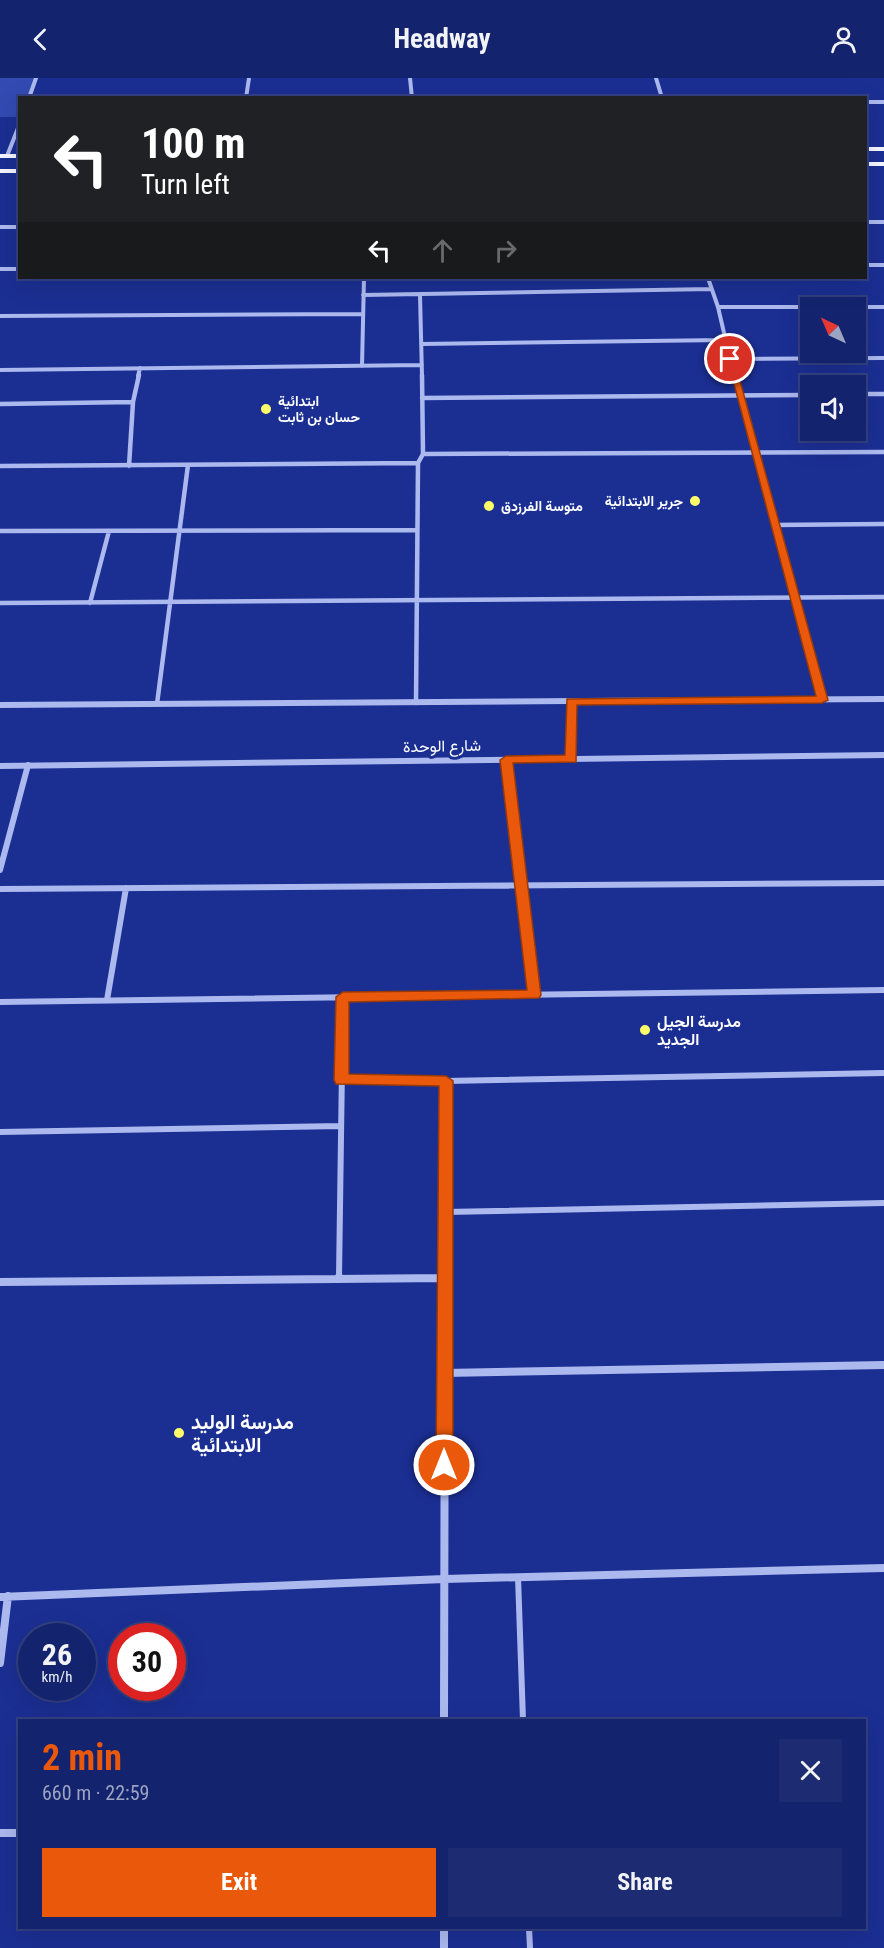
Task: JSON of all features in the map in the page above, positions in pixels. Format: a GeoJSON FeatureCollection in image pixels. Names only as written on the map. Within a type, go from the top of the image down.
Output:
{"type":"FeatureCollection","features":[{"type":"Feature","properties":{"kind":"main road"},"geometry":{"type":"LineString","coordinates":[[867,149],[884,149]]}},
{"type":"Feature","properties":{"kind":"main road"},"geometry":{"type":"LineString","coordinates":[[867,164],[884,164]]}},
{"type":"Feature","properties":{"kind":"main road"},"geometry":{"type":"LineString","coordinates":[[0,171],[18,171]]}},
{"type":"Feature","properties":{"kind":"street"},"geometry":{"type":"LineString","coordinates":[[30,96],[36,78]]}},
{"type":"Feature","properties":{"kind":"street"},"geometry":{"type":"LineString","coordinates":[[246,96],[249,78]]}},
{"type":"Feature","properties":{"kind":"street"},"geometry":{"type":"LineString","coordinates":[[410,78],[412,96]]}},
{"type":"Feature","properties":{"kind":"street"},"geometry":{"type":"LineString","coordinates":[[656,78],[661,96]]}},
{"type":"Feature","properties":{"kind":"street"},"geometry":{"type":"LineString","coordinates":[[867,102],[884,102]]}},
{"type":"Feature","properties":{"kind":"street"},"geometry":{"type":"LineString","coordinates":[[3,156],[18,127]]}},
{"type":"Feature","properties":{"kind":"street"},"geometry":{"type":"LineString","coordinates":[[867,222],[884,222]]}},
{"type":"Feature","properties":{"kind":"street"},"geometry":{"type":"LineString","coordinates":[[0,227],[18,226]]}},
{"type":"Feature","properties":{"kind":"street"},"geometry":{"type":"LineString","coordinates":[[867,265],[884,265]]}},
{"type":"Feature","properties":{"kind":"street"},"geometry":{"type":"LineString","coordinates":[[0,277],[1,269],[18,269]]}},
{"type":"Feature","properties":{"kind":"street"},"geometry":{"type":"LineString","coordinates":[[362,366],[364,279]]}},
{"type":"Feature","properties":{"kind":"street"},"geometry":{"type":"LineString","coordinates":[[708,279],[718,307],[724,340],[822,700]]}},
{"type":"Feature","properties":{"kind":"street"},"geometry":{"type":"LineString","coordinates":[[363,296],[711,290]]}},
{"type":"Feature","properties":{"kind":"street"},"geometry":{"type":"LineString","coordinates":[[416,702],[418,463],[423,454],[420,295]]}},
{"type":"Feature","properties":{"kind":"street"},"geometry":{"type":"LineString","coordinates":[[718,307],[884,307]]}},
{"type":"Feature","properties":{"kind":"street"},"geometry":{"type":"LineString","coordinates":[[0,316],[363,314]]}},
{"type":"Feature","properties":{"kind":"street"},"geometry":{"type":"LineString","coordinates":[[421,344],[724,340]]}},
{"type":"Feature","properties":{"kind":"street"},"geometry":{"type":"LineString","coordinates":[[730,359],[884,358]]}},
{"type":"Feature","properties":{"kind":"street"},"geometry":{"type":"LineString","coordinates":[[0,370],[422,365]]}},
{"type":"Feature","properties":{"kind":"street"},"geometry":{"type":"LineString","coordinates":[[129,466],[133,402],[140,368]]}},
{"type":"Feature","properties":{"kind":"street"},"geometry":{"type":"LineString","coordinates":[[866,394],[884,394]]}},
{"type":"Feature","properties":{"kind":"street"},"geometry":{"type":"LineString","coordinates":[[422,398],[800,395]]}},
{"type":"Feature","properties":{"kind":"street"},"geometry":{"type":"LineString","coordinates":[[0,404],[133,402]]}},
{"type":"Feature","properties":{"kind":"street"},"geometry":{"type":"LineString","coordinates":[[423,454],[884,452]]}},
{"type":"Feature","properties":{"kind":"street"},"geometry":{"type":"LineString","coordinates":[[0,466],[418,463]]}},
{"type":"Feature","properties":{"kind":"street"},"geometry":{"type":"LineString","coordinates":[[157,704],[188,465]]}},
{"type":"Feature","properties":{"kind":"street"},"geometry":{"type":"LineString","coordinates":[[774,525],[884,524]]}},
{"type":"Feature","properties":{"kind":"street"},"geometry":{"type":"LineString","coordinates":[[0,531],[417,530]]}},
{"type":"Feature","properties":{"kind":"street"},"geometry":{"type":"LineString","coordinates":[[90,603],[109,531]]}},
{"type":"Feature","properties":{"kind":"street"},"geometry":{"type":"LineString","coordinates":[[0,603],[884,597]]}},
{"type":"Feature","properties":{"kind":"street"},"geometry":{"type":"LineString","coordinates":[[0,705],[884,699]]}},
{"type":"Feature","properties":{"kind":"street"},"geometry":{"type":"LineString","coordinates":[[571,701],[571,759]]}},
{"type":"Feature","properties":{"kind":"street","name":"شارع الوحدة"},"geometry":{"type":"LineString","coordinates":[[0,766],[884,755]]}},
{"type":"Feature","properties":{"kind":"street"},"geometry":{"type":"LineString","coordinates":[[506,760],[534,995]]}},
{"type":"Feature","properties":{"kind":"street"},"geometry":{"type":"LineString","coordinates":[[0,870],[28,765]]}},
{"type":"Feature","properties":{"kind":"street"},"geometry":{"type":"LineString","coordinates":[[0,890],[884,883]]}},
{"type":"Feature","properties":{"kind":"street"},"geometry":{"type":"LineString","coordinates":[[107,1000],[126,888]]}},
{"type":"Feature","properties":{"kind":"street"},"geometry":{"type":"LineString","coordinates":[[0,1002],[884,990]]}},
{"type":"Feature","properties":{"kind":"street"},"geometry":{"type":"LineString","coordinates":[[339,1279],[343,997]]}},
{"type":"Feature","properties":{"kind":"street"},"geometry":{"type":"LineString","coordinates":[[341,1080],[446,1081],[884,1073]]}},
{"type":"Feature","properties":{"kind":"street"},"geometry":{"type":"LineString","coordinates":[[444,1719],[446,1081]]}},
{"type":"Feature","properties":{"kind":"street"},"geometry":{"type":"LineString","coordinates":[[0,1131],[341,1126]]}},
{"type":"Feature","properties":{"kind":"street"},"geometry":{"type":"LineString","coordinates":[[445,1212],[884,1203]]}},
{"type":"Feature","properties":{"kind":"street"},"geometry":{"type":"LineString","coordinates":[[0,1282],[445,1278]]}},
{"type":"Feature","properties":{"kind":"street"},"geometry":{"type":"LineString","coordinates":[[445,1373],[884,1365]]}},
{"type":"Feature","properties":{"kind":"street"},"geometry":{"type":"LineString","coordinates":[[0,1663],[4,1597],[444,1579],[884,1568]]}},
{"type":"Feature","properties":{"kind":"street"},"geometry":{"type":"LineString","coordinates":[[0,1833],[18,1833]]}},
{"type":"Feature","properties":{"kind":"street"},"geometry":{"type":"LineString","coordinates":[[444,1929],[444,1948]]}},
{"type":"Feature","properties":{"kind":"lane"},"geometry":{"type":"LineString","coordinates":[[518,1577],[523,1719]]}},
{"type":"Feature","properties":{"kind":"lane"},"geometry":{"type":"LineString","coordinates":[[529,1929],[530,1948]]}},
{"type":"Feature","properties":{"kind":"shaded area"},"geometry":{"type":"Polygon","coordinates":[[[0,78],[36,78],[29,96],[18,96],[18,117],[0,117],[0,78]]]}},
{"type":"Feature","properties":{"kind":"place","name":"ابتدائية حسان بن ثابت"},"geometry":{"type":"Point","coordinates":[266,409]}},
{"type":"Feature","properties":{"kind":"place","name":"جرير الابتدائية"},"geometry":{"type":"Point","coordinates":[695,501]}},
{"type":"Feature","properties":{"kind":"place","name":"متوسة الفرزدق"},"geometry":{"type":"Point","coordinates":[489,506]}},
{"type":"Feature","properties":{"kind":"place","name":"مدرسة الجيل الجديد"},"geometry":{"type":"Point","coordinates":[645,1030]}},
{"type":"Feature","properties":{"kind":"place","name":"مدرسة الوليد الابتدائية"},"geometry":{"type":"Point","coordinates":[179,1433]}},
{"type":"Feature","properties":{"kind":"route"},"geometry":{"type":"LineString","coordinates":[[444,1465],[446,1081],[341,1080],[343,997],[534,995],[506,760],[571,759],[571,701],[822,700],[730,359]]}}]}
